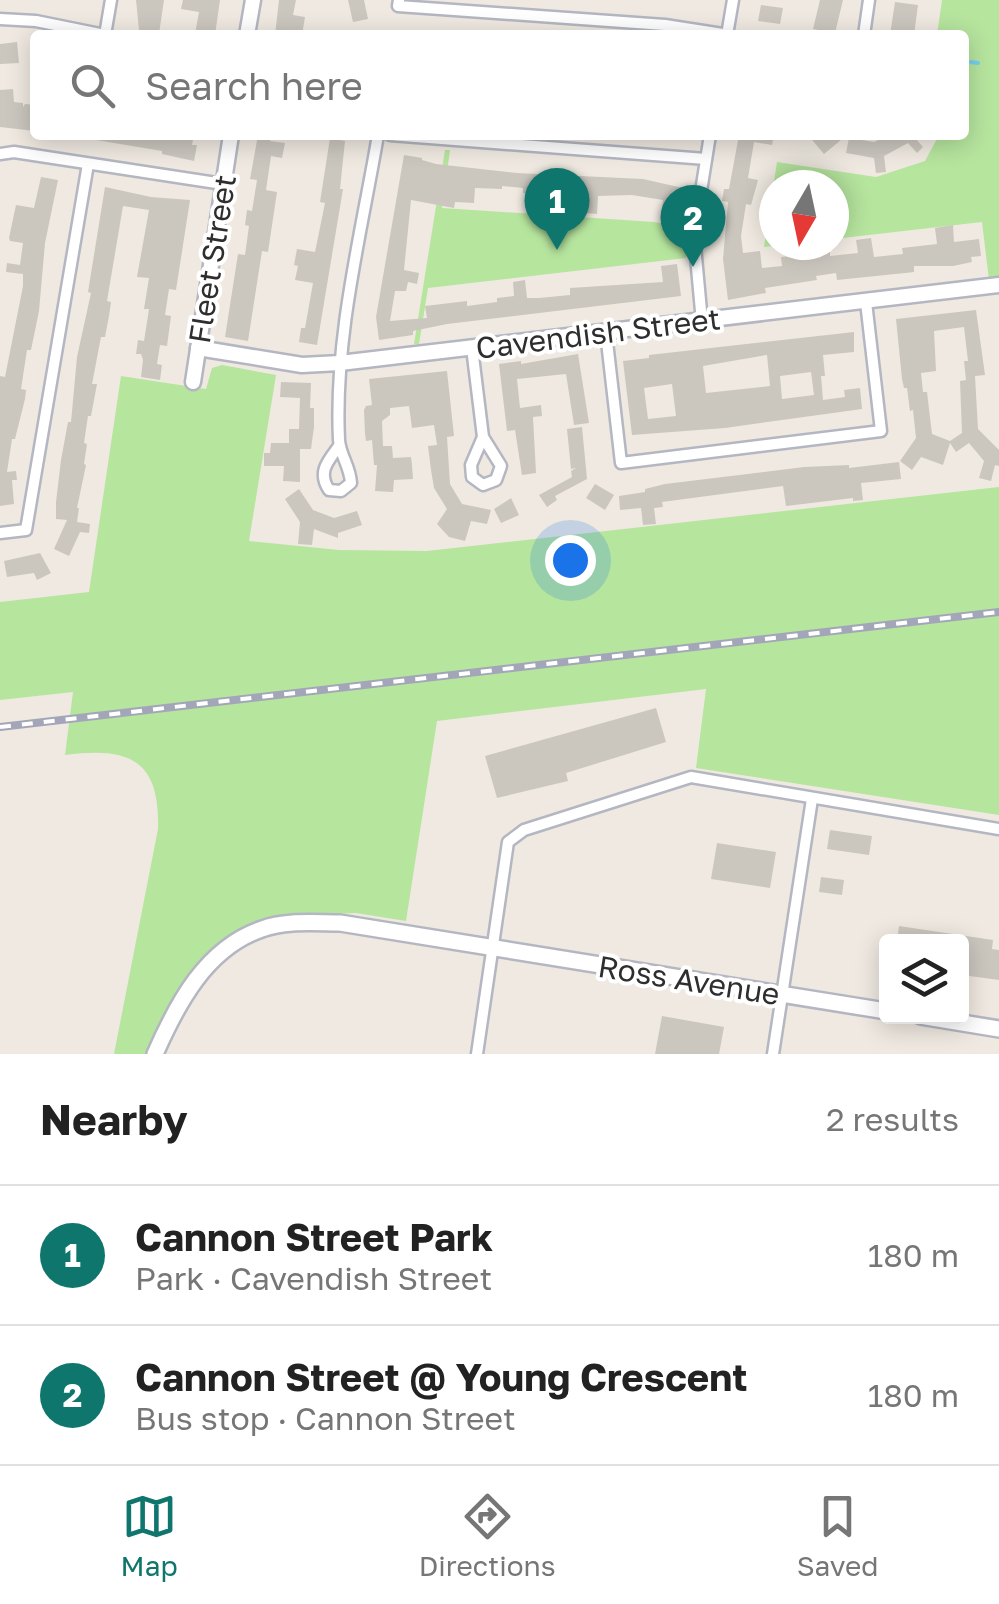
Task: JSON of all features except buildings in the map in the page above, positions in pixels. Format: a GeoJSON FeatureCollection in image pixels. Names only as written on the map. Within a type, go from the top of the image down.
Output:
{"type":"FeatureCollection","features":[{"type":"Feature","properties":{"kind":"main road"},"geometry":{"type":"LineString","coordinates":[[154,1054],[177,1005],[223,948],[263,928],[340,923],[492,950]]}},
{"type":"Feature","properties":{"kind":"main road","name":"Ross Avenue"},"geometry":{"type":"LineString","coordinates":[[492,950],[879,1010]]}},
{"type":"Feature","properties":{"kind":"main road"},"geometry":{"type":"LineString","coordinates":[[969,1024],[999,1029]]}},
{"type":"Feature","properties":{"kind":"street"},"geometry":{"type":"LineString","coordinates":[[106,30],[111,0]]}},
{"type":"Feature","properties":{"kind":"street"},"geometry":{"type":"LineString","coordinates":[[249,30],[253,0]]}},
{"type":"Feature","properties":{"kind":"street"},"geometry":{"type":"LineString","coordinates":[[399,0],[398,6],[696,30]]}},
{"type":"Feature","properties":{"kind":"street"},"geometry":{"type":"LineString","coordinates":[[729,30],[733,0]]}},
{"type":"Feature","properties":{"kind":"street"},"geometry":{"type":"LineString","coordinates":[[865,30],[870,0]]}},
{"type":"Feature","properties":{"kind":"street"},"geometry":{"type":"LineString","coordinates":[[0,19],[80,30]]}},
{"type":"Feature","properties":{"kind":"street","name":"Fleet Street"},"geometry":{"type":"LineString","coordinates":[[192,382],[230,140]]}},
{"type":"Feature","properties":{"kind":"street"},"geometry":{"type":"LineString","coordinates":[[339,446],[340,364],[377,140]]}},
{"type":"Feature","properties":{"kind":"street"},"geometry":{"type":"LineString","coordinates":[[456,140],[706,159]]}},
{"type":"Feature","properties":{"kind":"street"},"geometry":{"type":"LineString","coordinates":[[702,322],[694,235],[709,140]]}},
{"type":"Feature","properties":{"kind":"street"},"geometry":{"type":"LineString","coordinates":[[0,154],[14,152],[223,184]]}},
{"type":"Feature","properties":{"kind":"street"},"geometry":{"type":"LineString","coordinates":[[0,533],[26,530],[88,164]]}},
{"type":"Feature","properties":{"kind":"street","name":"Cavendish Street"},"geometry":{"type":"LineString","coordinates":[[198,348],[302,366],[340,364],[999,286]]}},
{"type":"Feature","properties":{"kind":"street"},"geometry":{"type":"LineString","coordinates":[[606,334],[621,463],[881,432],[866,302]]}},
{"type":"Feature","properties":{"kind":"street"},"geometry":{"type":"LineString","coordinates":[[472,348],[484,438]]}},
{"type":"Feature","properties":{"kind":"street"},"geometry":{"type":"LineString","coordinates":[[476,1054],[508,842],[524,830],[692,777],[999,829]]}},
{"type":"Feature","properties":{"kind":"street"},"geometry":{"type":"LineString","coordinates":[[773,1054],[812,798]]}},
{"type":"Feature","properties":{"kind":"green space"},"geometry":{"type":"Polygon","coordinates":[[[942,0],[999,0],[999,278],[989,280],[982,222],[849,237],[849,173],[876,177],[925,161],[936,140],[969,140],[969,30],[938,30],[942,0]]]}},
{"type":"Feature","properties":{"kind":"green space"},"geometry":{"type":"Polygon","coordinates":[[[445,150],[450,150],[442,208],[654,222],[686,228],[686,258],[428,288],[419,344],[414,344],[445,150]]]}},
{"type":"Feature","properties":{"kind":"green space"},"geometry":{"type":"Polygon","coordinates":[[[777,162],[830,170],[776,170],[777,162]]]}},
{"type":"Feature","properties":{"kind":"green space"},"geometry":{"type":"Polygon","coordinates":[[[222,365],[276,375],[249,541],[339,550],[427,551],[999,487],[999,815],[696,768],[706,689],[437,721],[406,921],[356,913],[315,915],[268,926],[184,986],[162,1017],[146,1054],[114,1054],[158,829],[153,787],[146,773],[123,756],[65,755],[73,692],[0,700],[0,602],[89,592],[121,376],[206,389],[212,368],[222,365]]]}},
{"type":"Feature","properties":{"kind":"waterway"},"geometry":{"type":"LineString","coordinates":[[971,62],[978,63]]}},
{"type":"Feature","properties":{"kind":"railway"},"geometry":{"type":"LineString","coordinates":[[0,727],[999,612]]}},
{"type":"Feature","properties":{"kind":"place","name":"Cannon Street Park"},"geometry":{"type":"Point","coordinates":[557,250]}},
{"type":"Feature","properties":{"kind":"place","name":"Cannon Street @ Young Crescent"},"geometry":{"type":"Point","coordinates":[693,267]}}]}
